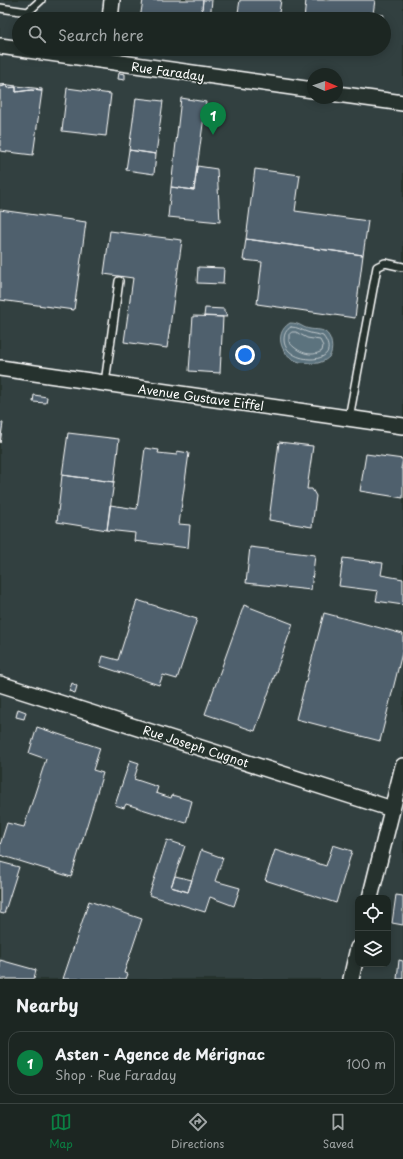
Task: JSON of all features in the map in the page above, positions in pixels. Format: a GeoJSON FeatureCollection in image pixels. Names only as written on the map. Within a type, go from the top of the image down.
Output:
{"type":"FeatureCollection","features":[{"type":"Feature","properties":{"kind":"street"},"geometry":{"type":"LineString","coordinates":[[111,12],[112,0]]}},
{"type":"Feature","properties":{"kind":"street","name":"Rue Faraday"},"geometry":{"type":"LineString","coordinates":[[0,46],[12,47]]}},
{"type":"Feature","properties":{"kind":"street","name":"Rue Faraday"},"geometry":{"type":"LineString","coordinates":[[111,56],[307,89]]}},
{"type":"Feature","properties":{"kind":"street"},"geometry":{"type":"LineString","coordinates":[[343,95],[403,103]]}},
{"type":"Feature","properties":{"kind":"street","name":"Avenue Gustave Eiffel"},"geometry":{"type":"LineString","coordinates":[[0,368],[403,426]]}},
{"type":"Feature","properties":{"kind":"street","name":"Rue Joseph Cugnot"},"geometry":{"type":"LineString","coordinates":[[0,684],[392,809]]}},
{"type":"Feature","properties":{"kind":"street"},"geometry":{"type":"LineString","coordinates":[[371,895],[403,766]]}},
{"type":"Feature","properties":{"kind":"street"},"geometry":{"type":"LineString","coordinates":[[350,979],[355,960]]}},
{"type":"Feature","properties":{"kind":"lane"},"geometry":{"type":"LineString","coordinates":[[0,8],[28,12],[41,0]]}},
{"type":"Feature","properties":{"kind":"lane"},"geometry":{"type":"LineString","coordinates":[[349,418],[377,267],[385,263],[403,266]]}},
{"type":"Feature","properties":{"kind":"lane"},"geometry":{"type":"LineString","coordinates":[[105,383],[119,281]]}},
{"type":"Feature","properties":{"kind":"shaded area"},"geometry":{"type":"Polygon","coordinates":[[[0,0],[403,0],[403,979],[0,979],[0,0]]]}},
{"type":"Feature","properties":{"kind":"water"},"geometry":{"type":"Polygon","coordinates":[[[290,323],[325,332],[331,340],[332,348],[329,357],[322,362],[314,363],[300,362],[288,356],[282,345],[281,333],[290,323]]]}},
{"type":"Feature","properties":{"kind":"building"},"geometry":{"type":"Polygon","coordinates":[[[143,0],[203,0],[202,12],[141,12],[143,0]]]}},
{"type":"Feature","properties":{"kind":"building"},"geometry":{"type":"Polygon","coordinates":[[[203,0],[212,0],[211,12],[202,12],[203,0]]]}},
{"type":"Feature","properties":{"kind":"building"},"geometry":{"type":"Polygon","coordinates":[[[240,0],[281,0],[279,12],[238,12],[240,0]]]}},
{"type":"Feature","properties":{"kind":"building"},"geometry":{"type":"Polygon","coordinates":[[[306,0],[375,0],[373,12],[305,12],[306,0]]]}},
{"type":"Feature","properties":{"kind":"building"},"geometry":{"type":"Polygon","coordinates":[[[119,73],[125,74],[125,80],[118,79],[119,73]]]}},
{"type":"Feature","properties":{"kind":"building"},"geometry":{"type":"Polygon","coordinates":[[[0,84],[42,89],[42,91],[31,90],[16,92],[16,87],[7,88],[7,85],[0,87],[0,84]]]}},
{"type":"Feature","properties":{"kind":"building"},"geometry":{"type":"Polygon","coordinates":[[[7,85],[7,88],[16,87],[16,92],[31,90],[42,91],[33,155],[0,151],[0,87],[7,85]]]}},
{"type":"Feature","properties":{"kind":"building"},"geometry":{"type":"Polygon","coordinates":[[[67,88],[111,94],[106,136],[62,131],[67,88]]]}},
{"type":"Feature","properties":{"kind":"building"},"geometry":{"type":"Polygon","coordinates":[[[136,98],[163,101],[156,154],[129,150],[136,98]]]}},
{"type":"Feature","properties":{"kind":"building"},"geometry":{"type":"Polygon","coordinates":[[[181,98],[206,102],[194,190],[171,187],[181,98]]]}},
{"type":"Feature","properties":{"kind":"building"},"geometry":{"type":"Polygon","coordinates":[[[129,150],[156,154],[154,174],[126,170],[129,150]]]}},
{"type":"Feature","properties":{"kind":"building"},"geometry":{"type":"Polygon","coordinates":[[[197,166],[217,169],[220,222],[168,217],[171,187],[194,190],[197,166]]]}},
{"type":"Feature","properties":{"kind":"building"},"geometry":{"type":"Polygon","coordinates":[[[255,169],[300,175],[295,211],[368,221],[363,255],[246,239],[255,169]]]}},
{"type":"Feature","properties":{"kind":"building"},"geometry":{"type":"Polygon","coordinates":[[[0,210],[86,222],[74,310],[0,300],[0,210]]]}},
{"type":"Feature","properties":{"kind":"building"},"geometry":{"type":"Polygon","coordinates":[[[110,231],[182,240],[167,348],[124,342],[133,278],[104,274],[110,231]]]}},
{"type":"Feature","properties":{"kind":"building"},"geometry":{"type":"Polygon","coordinates":[[[246,239],[363,255],[355,318],[257,304],[262,262],[243,260],[246,239]]]}},
{"type":"Feature","properties":{"kind":"building"},"geometry":{"type":"Polygon","coordinates":[[[198,267],[224,268],[223,284],[197,283],[198,267]]]}},
{"type":"Feature","properties":{"kind":"building"},"geometry":{"type":"Polygon","coordinates":[[[205,308],[224,309],[227,317],[204,316],[205,308]]]}},
{"type":"Feature","properties":{"kind":"building"},"geometry":{"type":"Polygon","coordinates":[[[193,316],[223,317],[220,373],[189,371],[193,316]]]}},
{"type":"Feature","properties":{"kind":"building"},"geometry":{"type":"Polygon","coordinates":[[[34,395],[47,397],[46,403],[33,402],[34,395]]]}},
{"type":"Feature","properties":{"kind":"building"},"geometry":{"type":"Polygon","coordinates":[[[0,423],[3,423],[0,443],[0,423]]]}},
{"type":"Feature","properties":{"kind":"building"},"geometry":{"type":"Polygon","coordinates":[[[68,433],[119,439],[114,482],[62,475],[68,433]]]}},
{"type":"Feature","properties":{"kind":"building"},"geometry":{"type":"Polygon","coordinates":[[[279,442],[313,446],[307,489],[312,489],[316,496],[312,527],[269,520],[279,442]]]}},
{"type":"Feature","properties":{"kind":"building"},"geometry":{"type":"Polygon","coordinates":[[[145,448],[159,450],[158,453],[177,455],[177,451],[189,453],[179,524],[190,525],[188,548],[134,541],[135,533],[107,530],[110,505],[137,509],[145,448]]]}},
{"type":"Feature","properties":{"kind":"building"},"geometry":{"type":"Polygon","coordinates":[[[366,454],[403,459],[401,469],[403,469],[403,498],[360,491],[366,454]]]}},
{"type":"Feature","properties":{"kind":"building"},"geometry":{"type":"Polygon","coordinates":[[[62,475],[114,482],[107,530],[57,522],[62,475]]]}},
{"type":"Feature","properties":{"kind":"building"},"geometry":{"type":"Polygon","coordinates":[[[250,547],[315,555],[311,590],[246,583],[250,547]]]}},
{"type":"Feature","properties":{"kind":"building"},"geometry":{"type":"Polygon","coordinates":[[[343,558],[383,563],[381,575],[403,579],[403,605],[376,601],[378,591],[339,586],[343,558]]]}},
{"type":"Feature","properties":{"kind":"building"},"geometry":{"type":"Polygon","coordinates":[[[137,600],[197,619],[177,679],[163,675],[159,685],[100,666],[103,656],[118,660],[137,600]]]}},
{"type":"Feature","properties":{"kind":"building"},"geometry":{"type":"Polygon","coordinates":[[[244,605],[293,624],[255,731],[205,714],[244,605]]]}},
{"type":"Feature","properties":{"kind":"building"},"geometry":{"type":"Polygon","coordinates":[[[324,613],[403,634],[403,649],[380,741],[296,719],[324,613]]]}},
{"type":"Feature","properties":{"kind":"building"},"geometry":{"type":"Polygon","coordinates":[[[72,683],[77,686],[75,693],[69,691],[72,683]]]}},
{"type":"Feature","properties":{"kind":"building"},"geometry":{"type":"Polygon","coordinates":[[[18,709],[26,712],[24,719],[16,717],[18,709]]]}},
{"type":"Feature","properties":{"kind":"building"},"geometry":{"type":"Polygon","coordinates":[[[37,727],[100,748],[93,770],[103,773],[71,877],[0,855],[0,845],[7,823],[24,827],[46,759],[29,753],[37,727]]]}},
{"type":"Feature","properties":{"kind":"building"},"geometry":{"type":"Polygon","coordinates":[[[130,760],[139,763],[134,779],[158,787],[156,793],[171,798],[172,795],[192,801],[186,823],[126,804],[124,808],[115,805],[130,760]]]}},
{"type":"Feature","properties":{"kind":"building"},"geometry":{"type":"Polygon","coordinates":[[[167,840],[185,846],[171,887],[188,892],[201,850],[223,858],[215,881],[240,888],[234,906],[210,897],[205,912],[149,895],[167,840]]]}},
{"type":"Feature","properties":{"kind":"building"},"geometry":{"type":"Polygon","coordinates":[[[333,845],[352,851],[336,903],[265,880],[275,850],[326,866],[333,845]]]}},
{"type":"Feature","properties":{"kind":"building"},"geometry":{"type":"Polygon","coordinates":[[[0,862],[19,867],[4,914],[0,913],[0,862]]]}},
{"type":"Feature","properties":{"kind":"building"},"geometry":{"type":"Polygon","coordinates":[[[175,876],[192,880],[188,892],[171,887],[175,876]]]}},
{"type":"Feature","properties":{"kind":"building"},"geometry":{"type":"Polygon","coordinates":[[[396,895],[403,896],[403,925],[392,923],[396,895]]]}},
{"type":"Feature","properties":{"kind":"building"},"geometry":{"type":"Polygon","coordinates":[[[89,901],[142,919],[124,973],[128,974],[126,979],[63,979],[89,901]]]}},
{"type":"Feature","properties":{"kind":"building"},"geometry":{"type":"Polygon","coordinates":[[[0,960],[36,970],[34,979],[0,979],[0,960]]]}},
{"type":"Feature","properties":{"kind":"building"},"geometry":{"type":"Polygon","coordinates":[[[399,960],[403,961],[403,979],[397,979],[399,960]]]}},
{"type":"Feature","properties":{"kind":"place","name":"Asten - Agence de Mérignac"},"geometry":{"type":"Point","coordinates":[213,135]}}]}
